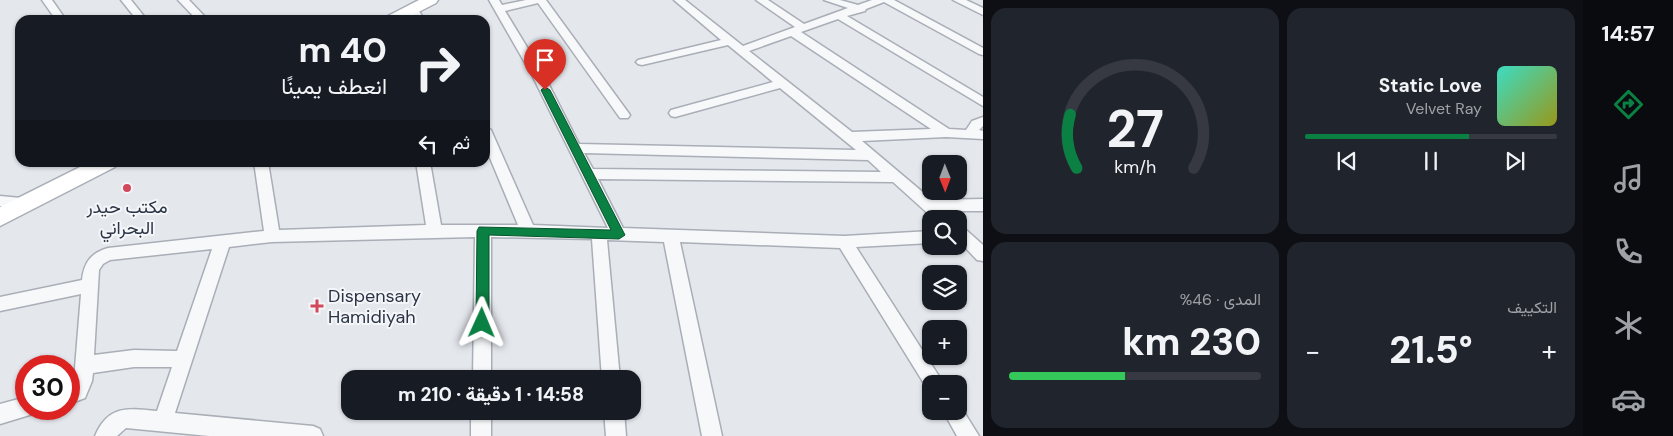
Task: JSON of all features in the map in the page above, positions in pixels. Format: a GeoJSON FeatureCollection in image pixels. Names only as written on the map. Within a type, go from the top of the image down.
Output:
{"type":"FeatureCollection","features":[{"type":"Feature","properties":{"kind":"street"},"geometry":{"type":"LineString","coordinates":[[47,0],[58,15]]}},
{"type":"Feature","properties":{"kind":"street"},"geometry":{"type":"LineString","coordinates":[[126,0],[138,15]]}},
{"type":"Feature","properties":{"kind":"street"},"geometry":{"type":"LineString","coordinates":[[183,0],[199,15]]}},
{"type":"Feature","properties":{"kind":"street"},"geometry":{"type":"LineString","coordinates":[[416,15],[430,0]]}},
{"type":"Feature","properties":{"kind":"street"},"geometry":{"type":"LineString","coordinates":[[619,235],[538,75],[497,5],[541,0],[624,115]]}},
{"type":"Feature","properties":{"kind":"street"},"geometry":{"type":"LineString","coordinates":[[679,0],[848,137],[934,210]]}},
{"type":"Feature","properties":{"kind":"street"},"geometry":{"type":"LineString","coordinates":[[761,0],[798,30],[946,133]]}},
{"type":"Feature","properties":{"kind":"street"},"geometry":{"type":"LineString","coordinates":[[829,0],[861,9]]}},
{"type":"Feature","properties":{"kind":"street"},"geometry":{"type":"LineString","coordinates":[[741,50],[861,9],[881,0]]}},
{"type":"Feature","properties":{"kind":"street"},"geometry":{"type":"LineString","coordinates":[[887,0],[983,52]]}},
{"type":"Feature","properties":{"kind":"street"},"geometry":{"type":"LineString","coordinates":[[958,0],[983,12]]}},
{"type":"Feature","properties":{"kind":"street"},"geometry":{"type":"LineString","coordinates":[[839,15],[983,102]]}},
{"type":"Feature","properties":{"kind":"street"},"geometry":{"type":"LineString","coordinates":[[642,62],[730,41]]}},
{"type":"Feature","properties":{"kind":"street"},"geometry":{"type":"LineString","coordinates":[[675,113],[781,84]]}},
{"type":"Feature","properties":{"kind":"street"},"geometry":{"type":"LineString","coordinates":[[848,137],[946,133],[977,135],[977,124],[983,121]]}},
{"type":"Feature","properties":{"kind":"street"},"geometry":{"type":"LineString","coordinates":[[490,142],[528,231]]}},
{"type":"Feature","properties":{"kind":"street"},"geometry":{"type":"LineString","coordinates":[[575,148],[871,156]]}},
{"type":"Feature","properties":{"kind":"street"},"geometry":{"type":"LineString","coordinates":[[0,217],[98,167]]}},
{"type":"Feature","properties":{"kind":"street"},"geometry":{"type":"LineString","coordinates":[[262,167],[272,236]]}},
{"type":"Feature","properties":{"kind":"street"},"geometry":{"type":"LineString","coordinates":[[424,167],[434,231]]}},
{"type":"Feature","properties":{"kind":"street"},"geometry":{"type":"LineString","coordinates":[[588,174],[896,177]]}},
{"type":"Feature","properties":{"kind":"street"},"geometry":{"type":"LineString","coordinates":[[0,201],[27,203]]}},
{"type":"Feature","properties":{"kind":"street"},"geometry":{"type":"LineString","coordinates":[[930,206],[983,205]]}},
{"type":"Feature","properties":{"kind":"street"},"geometry":{"type":"LineString","coordinates":[[80,387],[83,381],[91,269],[97,259],[108,254],[272,236],[434,231],[528,231],[844,242],[922,238]]}},
{"type":"Feature","properties":{"kind":"street"},"geometry":{"type":"LineString","coordinates":[[482,370],[483,231]]}},
{"type":"Feature","properties":{"kind":"street"},"geometry":{"type":"LineString","coordinates":[[599,234],[610,370]]}},
{"type":"Feature","properties":{"kind":"street"},"geometry":{"type":"LineString","coordinates":[[670,237],[712,436]]}},
{"type":"Feature","properties":{"kind":"street"},"geometry":{"type":"LineString","coordinates":[[967,240],[983,255]]}},
{"type":"Feature","properties":{"kind":"street"},"geometry":{"type":"LineString","coordinates":[[164,421],[222,242]]}},
{"type":"Feature","properties":{"kind":"street"},"geometry":{"type":"LineString","coordinates":[[844,242],[930,375]]}},
{"type":"Feature","properties":{"kind":"street"},"geometry":{"type":"LineString","coordinates":[[0,304],[90,285]]}},
{"type":"Feature","properties":{"kind":"street"},"geometry":{"type":"LineString","coordinates":[[84,366],[135,358],[160,357],[184,360]]}},
{"type":"Feature","properties":{"kind":"street"},"geometry":{"type":"LineString","coordinates":[[0,414],[15,410]]}},
{"type":"Feature","properties":{"kind":"street"},"geometry":{"type":"LineString","coordinates":[[105,436],[114,424],[125,418],[164,421],[219,431],[313,436]]}},
{"type":"Feature","properties":{"kind":"street"},"geometry":{"type":"LineString","coordinates":[[481,420],[481,436]]}},
{"type":"Feature","properties":{"kind":"street"},"geometry":{"type":"LineString","coordinates":[[615,420],[616,436]]}},
{"type":"Feature","properties":{"kind":"street"},"geometry":{"type":"LineString","coordinates":[[959,420],[969,436]]}},
{"type":"Feature","properties":{"kind":"place","name":"مكتب حيدر البحراني"},"geometry":{"type":"Point","coordinates":[127,188]}},
{"type":"Feature","properties":{"kind":"place","name":"Dispensary Hamidiyah"},"geometry":{"type":"Point","coordinates":[317,306]}},
{"type":"Feature","properties":{"kind":"route"},"geometry":{"type":"LineString","coordinates":[[482,323],[483,231],[619,235],[545,90]]}}]}
